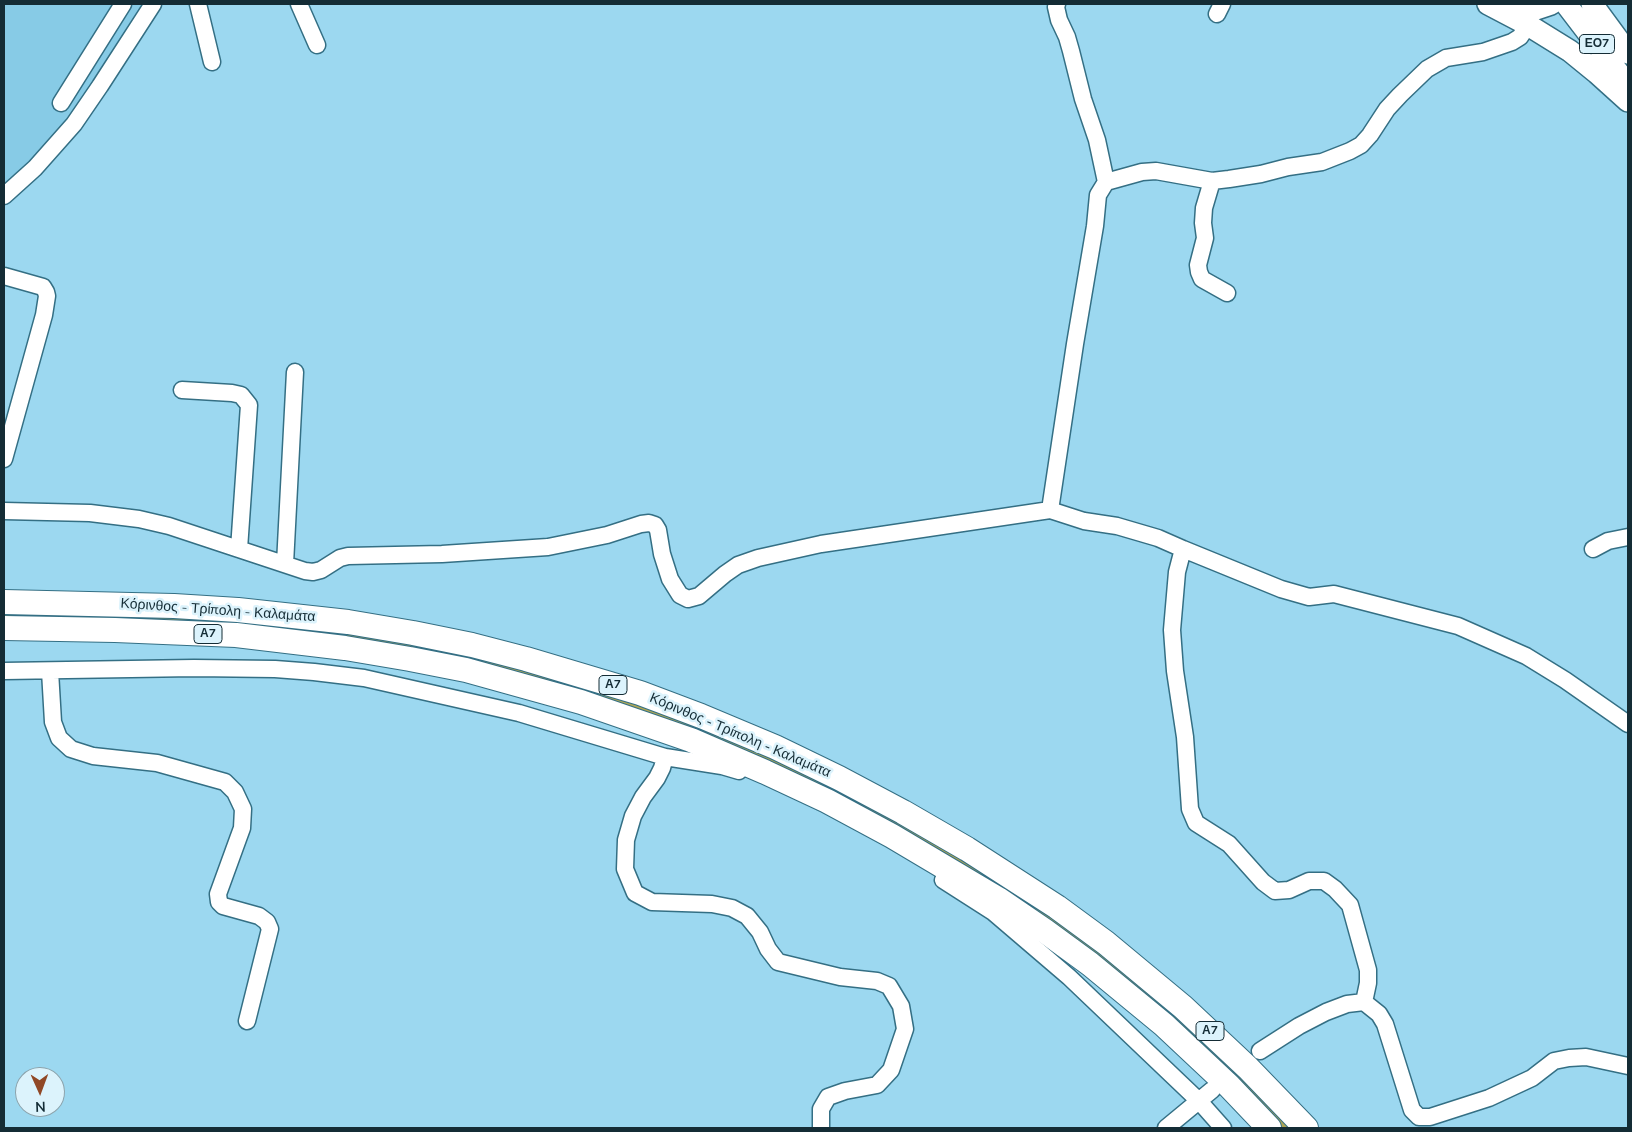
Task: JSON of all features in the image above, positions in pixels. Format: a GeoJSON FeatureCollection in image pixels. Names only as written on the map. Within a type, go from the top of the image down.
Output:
{"type":"FeatureCollection","features":[{"type":"Feature","properties":{"kind":"highway","name":"Κόρινθος - Τρίπολη - Καλαμάτα"},"geometry":{"type":"LineString","coordinates":[[4,602],[135,604],[238,610],[329,620],[413,633],[472,644],[591,678],[640,693],[701,716],[776,747],[840,778],[967,849],[1050,902],[1106,943],[1183,1007],[1248,1068],[1306,1128]]}},
{"type":"Feature","properties":{"kind":"highway","name":"Κόρινθος - Τρίπολη - Καλαμάτα"},"geometry":{"type":"LineString","coordinates":[[4,628],[236,635],[345,648],[447,666],[521,684],[581,702],[691,740],[827,801],[892,836],[998,899],[1090,964],[1164,1025],[1229,1086],[1269,1128]]}},
{"type":"Feature","properties":{"kind":"main road"},"geometry":{"type":"LineString","coordinates":[[1494,6],[1512,11],[1530,10],[1551,4]]}},
{"type":"Feature","properties":{"kind":"main road","name":"ΕΟ7"},"geometry":{"type":"LineString","coordinates":[[1566,4],[1628,85]]}},
{"type":"Feature","properties":{"kind":"main road","name":"ΕΟ7"},"geometry":{"type":"LineString","coordinates":[[1592,4],[1628,53]]}},
{"type":"Feature","properties":{"kind":"main road"},"geometry":{"type":"LineString","coordinates":[[1608,4],[1614,34]]}},
{"type":"Feature","properties":{"kind":"main road"},"geometry":{"type":"LineString","coordinates":[[1494,6],[1578,57],[1628,101]]}},
{"type":"Feature","properties":{"kind":"street"},"geometry":{"type":"LineString","coordinates":[[61,103],[123,4]]}},
{"type":"Feature","properties":{"kind":"street"},"geometry":{"type":"LineString","coordinates":[[4,196],[40,162],[74,124],[153,4]]}},
{"type":"Feature","properties":{"kind":"street"},"geometry":{"type":"LineString","coordinates":[[198,4],[212,62]]}},
{"type":"Feature","properties":{"kind":"street"},"geometry":{"type":"LineString","coordinates":[[299,4],[317,44]]}},
{"type":"Feature","properties":{"kind":"street"},"geometry":{"type":"LineString","coordinates":[[1057,4],[1059,20],[1067,37],[1083,99],[1097,140],[1106,182]]}},
{"type":"Feature","properties":{"kind":"street"},"geometry":{"type":"LineString","coordinates":[[1050,510],[1076,335],[1095,226],[1098,195],[1106,182],[1142,172],[1156,171],[1212,181],[1244,178],[1288,167],[1322,162],[1361,145],[1394,102],[1427,69],[1446,58],[1483,52],[1512,42],[1520,37],[1528,26]]}},
{"type":"Feature","properties":{"kind":"street"},"geometry":{"type":"LineString","coordinates":[[1212,181],[1204,208],[1205,238],[1198,265],[1202,279],[1227,293]]}},
{"type":"Feature","properties":{"kind":"street"},"geometry":{"type":"LineString","coordinates":[[4,276],[42,287],[47,296],[44,315],[4,459]]}},
{"type":"Feature","properties":{"kind":"street"},"geometry":{"type":"LineString","coordinates":[[285,564],[295,372]]}},
{"type":"Feature","properties":{"kind":"street"},"geometry":{"type":"LineString","coordinates":[[182,390],[232,392],[245,398],[249,405],[238,549]]}},
{"type":"Feature","properties":{"kind":"street"},"geometry":{"type":"LineString","coordinates":[[4,511],[90,513],[139,519],[169,526],[313,572],[325,568],[344,557],[357,555],[442,554],[548,547],[607,535],[649,523],[655,525],[658,530],[670,579],[680,594],[688,598],[699,596],[725,574],[738,566],[758,558],[821,544],[1050,510],[1084,522],[1117,526],[1158,538],[1183,550],[1281,589],[1309,597],[1334,594],[1458,626],[1526,656],[1565,680],[1628,724]]}},
{"type":"Feature","properties":{"kind":"street"},"geometry":{"type":"LineString","coordinates":[[1593,549],[1608,541],[1628,537]]}},
{"type":"Feature","properties":{"kind":"street"},"geometry":{"type":"LineString","coordinates":[[1183,550],[1177,572],[1172,630],[1174,671],[1185,737],[1190,809],[1196,823],[1228,844],[1262,882],[1274,891],[1289,890],[1309,881],[1324,881],[1335,888],[1350,905],[1368,970],[1368,984],[1364,1002]]}},
{"type":"Feature","properties":{"kind":"street"},"geometry":{"type":"LineString","coordinates":[[4,671],[194,668],[275,669],[364,678],[519,713],[665,757],[722,766],[748,774],[808,801],[857,828],[993,912],[1069,977],[1198,1101],[1223,1128]]}},
{"type":"Feature","properties":{"kind":"street"},"geometry":{"type":"LineString","coordinates":[[50,671],[53,722],[59,738],[70,750],[93,756],[157,763],[225,782],[236,792],[242,808],[242,828],[218,894],[219,902],[223,906],[259,916],[267,922],[270,929],[247,1021]]}},
{"type":"Feature","properties":{"kind":"street"},"geometry":{"type":"LineString","coordinates":[[665,757],[660,773],[633,816],[626,840],[625,869],[635,893],[652,902],[712,904],[732,908],[747,916],[760,932],[768,949],[778,962],[840,977],[877,981],[889,986],[901,1006],[905,1029],[891,1070],[876,1086],[845,1091],[828,1097],[821,1109],[821,1128]]}},
{"type":"Feature","properties":{"kind":"street"},"geometry":{"type":"LineString","coordinates":[[1260,1051],[1299,1026],[1326,1012],[1347,1004],[1364,1002],[1379,1014],[1385,1024],[1412,1110],[1419,1117],[1430,1117],[1489,1098],[1532,1078],[1554,1061],[1586,1057],[1628,1066]]}},
{"type":"Feature","properties":{"kind":"street"},"geometry":{"type":"LineString","coordinates":[[1166,1128],[1212,1090]]}},
{"type":"Feature","properties":{"kind":"shaded area"},"geometry":{"type":"Polygon","coordinates":[[[4,4],[147,4],[76,107],[47,143],[4,186],[4,4]]]}},
{"type":"Feature","properties":{"kind":"shaded area"},"geometry":{"type":"Polygon","coordinates":[[[4,611],[173,615],[348,631],[468,654],[637,702],[771,756],[898,820],[1054,916],[1175,1012],[1293,1128],[1283,1128],[1236,1080],[1004,891],[523,675],[4,618],[4,611]]]}}]}
